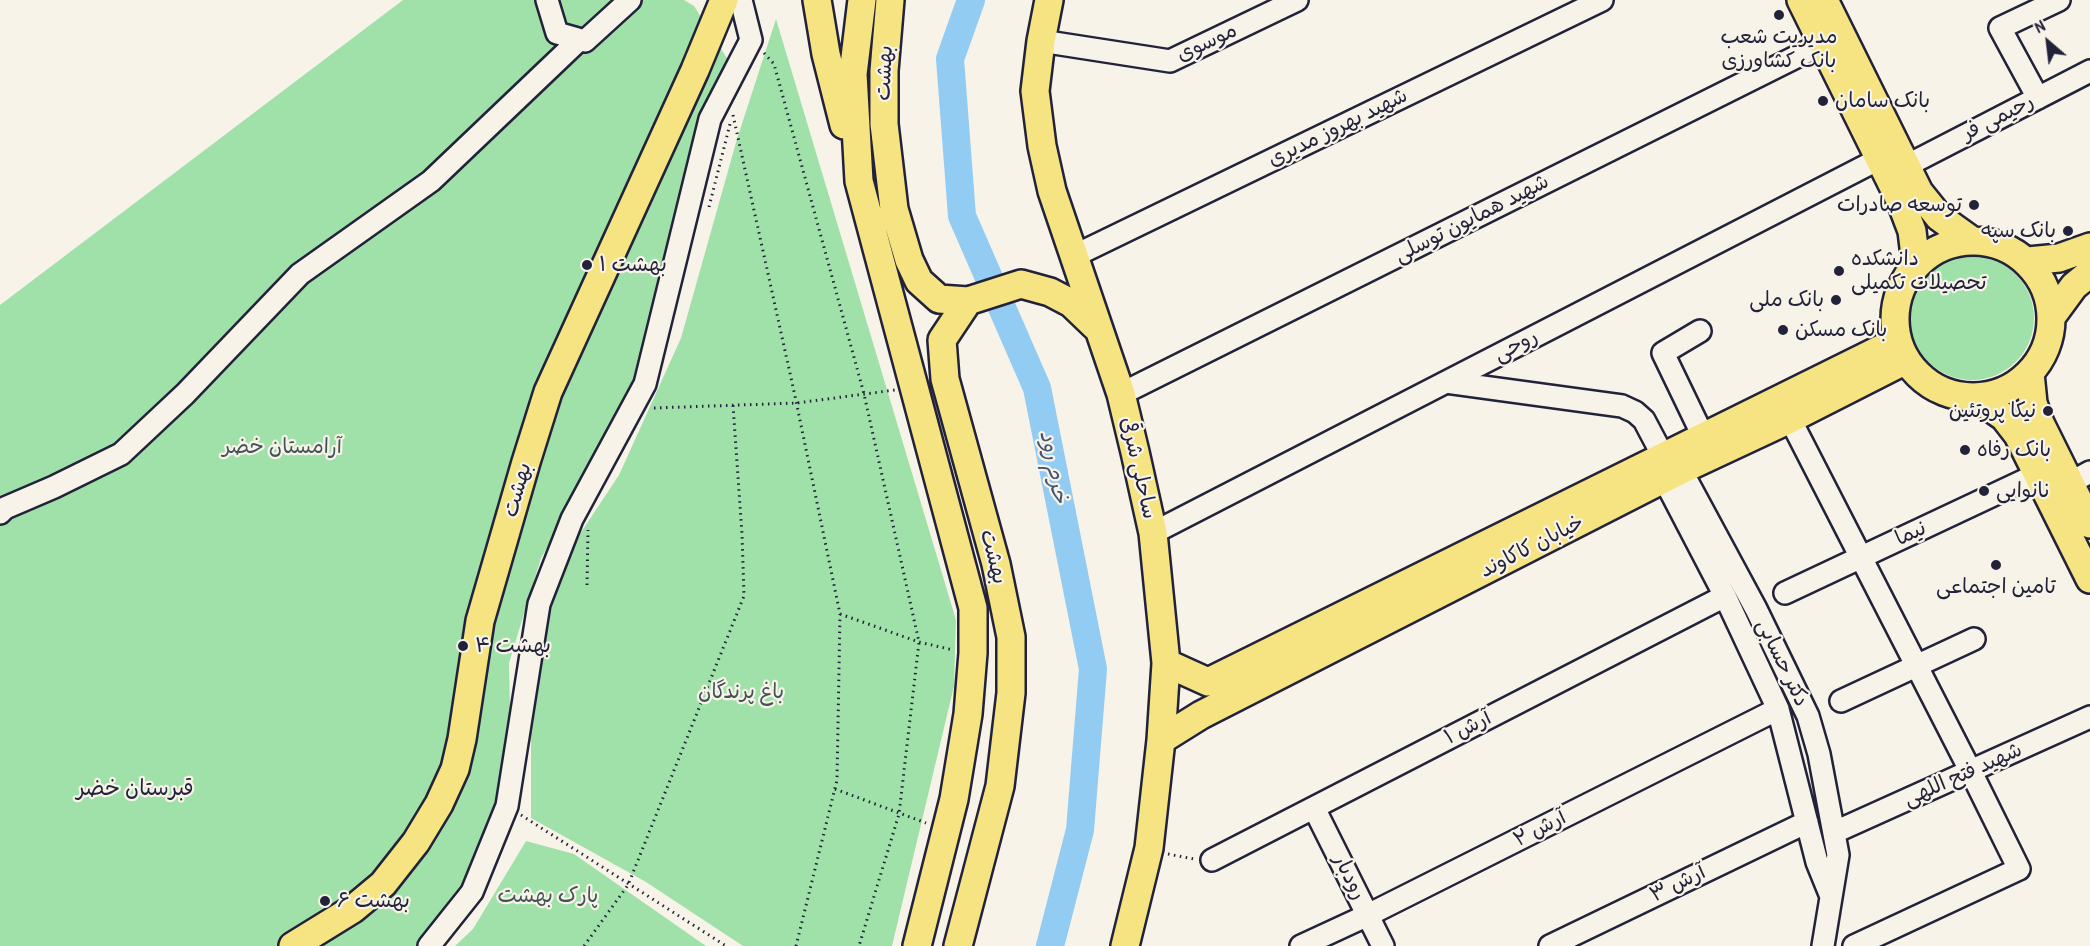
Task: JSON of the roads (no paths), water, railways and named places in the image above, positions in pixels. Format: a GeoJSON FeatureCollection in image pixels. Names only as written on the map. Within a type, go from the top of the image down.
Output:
{"type":"FeatureCollection","features":[{"type":"Feature","properties":{"kind":"main road","name":"بهشت"},"geometry":{"type":"LineString","coordinates":[[293,946],[354,909],[383,884],[416,842],[439,804],[455,769],[480,621],[548,392],[695,70],[724,0]]}},
{"type":"Feature","properties":{"kind":"main road"},"geometry":{"type":"LineString","coordinates":[[817,0],[826,54],[859,181]]}},
{"type":"Feature","properties":{"kind":"main road","name":"بهشت"},"geometry":{"type":"LineString","coordinates":[[862,0],[853,74],[859,181],[973,608],[973,653],[968,714],[954,799],[917,946]]}},
{"type":"Feature","properties":{"kind":"main road","name":"بهشت"},"geometry":{"type":"LineString","coordinates":[[890,0],[884,71],[884,124],[894,209],[909,260],[919,281],[939,299],[977,298]]}},
{"type":"Feature","properties":{"kind":"main road","name":"ساحلی شرقی"},"geometry":{"type":"LineString","coordinates":[[1049,0],[1035,91],[1042,146],[1052,191],[1121,394],[1153,533],[1166,663],[1161,740],[1149,848],[1125,946]]}},
{"type":"Feature","properties":{"kind":"main road"},"geometry":{"type":"LineString","coordinates":[[1801,0],[1901,202],[1912,231],[1916,264]]}},
{"type":"Feature","properties":{"kind":"main road"},"geometry":{"type":"LineString","coordinates":[[1824,0],[1919,192],[1939,217],[1971,240]]}},
{"type":"Feature","properties":{"kind":"main road"},"geometry":{"type":"LineString","coordinates":[[1971,240],[1992,242],[2028,261],[2049,296],[2052,316],[2050,337],[2042,356],[2030,373],[2014,386],[1995,394],[1975,397],[1954,395],[1935,388],[1919,376],[1902,350],[1894,321],[1897,300],[1904,281],[1916,264],[1932,251],[1951,243],[1971,240]]}},
{"type":"Feature","properties":{"kind":"main road"},"geometry":{"type":"LineString","coordinates":[[2028,261],[2059,258],[2090,247]]}},
{"type":"Feature","properties":{"kind":"main road"},"geometry":{"type":"LineString","coordinates":[[2052,316],[2074,286],[2090,273]]}},
{"type":"Feature","properties":{"kind":"main road"},"geometry":{"type":"LineString","coordinates":[[977,298],[1021,284],[1050,292],[1071,303],[1097,328]]}},
{"type":"Feature","properties":{"kind":"main road","name":"بهشت"},"geometry":{"type":"LineString","coordinates":[[958,946],[1000,786],[1011,693],[1011,637],[996,564],[945,379],[942,340],[977,298]]}},
{"type":"Feature","properties":{"kind":"main road","name":"خیابان کاکاوند"},"geometry":{"type":"LineString","coordinates":[[1208,682],[1669,468],[1790,419],[1902,350]]}},
{"type":"Feature","properties":{"kind":"main road","name":"خیابان کاکاوند"},"geometry":{"type":"LineString","coordinates":[[1161,740],[1201,715],[1669,468],[1703,436],[1902,350]]}},
{"type":"Feature","properties":{"kind":"main road"},"geometry":{"type":"LineString","coordinates":[[2030,373],[2033,404],[2040,423],[2080,478],[2090,524]]}},
{"type":"Feature","properties":{"kind":"main road"},"geometry":{"type":"LineString","coordinates":[[1975,397],[2004,417],[2018,435],[2090,579]]}},
{"type":"Feature","properties":{"kind":"main road"},"geometry":{"type":"LineString","coordinates":[[973,608],[996,564]]}},
{"type":"Feature","properties":{"kind":"main road"},"geometry":{"type":"LineString","coordinates":[[1166,663],[1208,682],[1200,692],[1202,700],[1208,707],[1218,708]]}},
{"type":"Feature","properties":{"kind":"street"},"geometry":{"type":"LineString","coordinates":[[547,0],[557,33],[585,41],[630,0]]}},
{"type":"Feature","properties":{"kind":"street"},"geometry":{"type":"LineString","coordinates":[[429,946],[472,892],[507,806],[539,604],[572,519],[645,384],[710,119],[751,40],[741,0]]}},
{"type":"Feature","properties":{"kind":"street","name":"موسوی"},"geometry":{"type":"LineString","coordinates":[[1041,41],[1170,61],[1298,0]]}},
{"type":"Feature","properties":{"kind":"street","name":"شهید بهروز مدیری"},"geometry":{"type":"LineString","coordinates":[[1074,256],[1602,0]]}},
{"type":"Feature","properties":{"kind":"street"},"geometry":{"type":"LineString","coordinates":[[2038,98],[2000,28],[2059,0]]}},
{"type":"Feature","properties":{"kind":"street"},"geometry":{"type":"LineString","coordinates":[[0,513],[5,508],[121,454],[185,394],[300,274],[431,181],[579,40]]}},
{"type":"Feature","properties":{"kind":"street","name":"شهید همایون توسلی"},"geometry":{"type":"LineString","coordinates":[[1121,394],[1822,44]]}},
{"type":"Feature","properties":{"kind":"street","name":"رحیمی فر"},"geometry":{"type":"LineString","coordinates":[[1906,165],[2090,71]]}},
{"type":"Feature","properties":{"kind":"street","name":"روحی"},"geometry":{"type":"LineString","coordinates":[[1153,533],[1880,159]]}},
{"type":"Feature","properties":{"kind":"street"},"geometry":{"type":"LineString","coordinates":[[1700,331],[1663,353],[1703,436]]}},
{"type":"Feature","properties":{"kind":"street","name":"دکتر حسابی"},"geometry":{"type":"LineString","coordinates":[[1446,382],[1622,406],[1635,412],[1644,420],[1669,468],[1778,709],[1817,862],[1830,894]]}},
{"type":"Feature","properties":{"kind":"street"},"geometry":{"type":"LineString","coordinates":[[1790,419],[2019,869],[1854,946]]}},
{"type":"Feature","properties":{"kind":"street","name":"دکتر حسابی"},"geometry":{"type":"LineString","coordinates":[[1669,468],[1756,609],[1808,716],[1835,832],[1838,855],[1823,946]]}},
{"type":"Feature","properties":{"kind":"street","name":"نیما"},"geometry":{"type":"LineString","coordinates":[[1785,593],[2038,474]]}},
{"type":"Feature","properties":{"kind":"street","name":"آرش ۱"},"geometry":{"type":"LineString","coordinates":[[1212,860],[1725,596]]}},
{"type":"Feature","properties":{"kind":"street"},"geometry":{"type":"LineString","coordinates":[[1841,701],[1974,639]]}},
{"type":"Feature","properties":{"kind":"street","name":"آرش ۲"},"geometry":{"type":"LineString","coordinates":[[1301,946],[1368,915],[1778,709]]}},
{"type":"Feature","properties":{"kind":"street","name":"شهید فتح اللهی"},"geometry":{"type":"LineString","coordinates":[[1835,832],[2090,717]]}},
{"type":"Feature","properties":{"kind":"street","name":"رودبار"},"geometry":{"type":"LineString","coordinates":[[1314,808],[1383,946]]}},
{"type":"Feature","properties":{"kind":"street","name":"آرش ۳"},"geometry":{"type":"LineString","coordinates":[[1550,946],[1807,822]]}},
{"type":"Feature","properties":{"kind":"waterway","name":"خرم رود"},"geometry":{"type":"LineString","coordinates":[[971,0],[950,59],[962,216],[1037,388],[1093,669],[1080,830],[1050,946]]}},
{"type":"Feature","properties":{"kind":"place","name":"مدیریت شعب بانک کشاورزی"},"geometry":{"type":"Point","coordinates":[1779,15]}},
{"type":"Feature","properties":{"kind":"place","name":"بانک سامان"},"geometry":{"type":"Point","coordinates":[1823,101]}},
{"type":"Feature","properties":{"kind":"place","name":"توسعه صادرات"},"geometry":{"type":"Point","coordinates":[1974,205]}},
{"type":"Feature","properties":{"kind":"place","name":"بانک سپه"},"geometry":{"type":"Point","coordinates":[2068,231]}},
{"type":"Feature","properties":{"kind":"place","name":"بهشت ۱"},"geometry":{"type":"Point","coordinates":[587,265]}},
{"type":"Feature","properties":{"kind":"place","name":"دانشکده تحصیلات تکمیلی"},"geometry":{"type":"Point","coordinates":[1839,271]}},
{"type":"Feature","properties":{"kind":"place","name":"بانک ملی"},"geometry":{"type":"Point","coordinates":[1836,300]}},
{"type":"Feature","properties":{"kind":"place","name":"بانک مسکن"},"geometry":{"type":"Point","coordinates":[1783,330]}},
{"type":"Feature","properties":{"kind":"place","name":"نیکا پروتئین"},"geometry":{"type":"Point","coordinates":[2048,411]}},
{"type":"Feature","properties":{"kind":"place","name":"بانک رفاه"},"geometry":{"type":"Point","coordinates":[1965,450]}},
{"type":"Feature","properties":{"kind":"place","name":"نانوایی"},"geometry":{"type":"Point","coordinates":[1984,491]}},
{"type":"Feature","properties":{"kind":"place","name":"تامین اجتماعی"},"geometry":{"type":"Point","coordinates":[1996,565]}},
{"type":"Feature","properties":{"kind":"place","name":"بهشت ۴"},"geometry":{"type":"Point","coordinates":[463,646]}},
{"type":"Feature","properties":{"kind":"place","name":"بهشت ۶"},"geometry":{"type":"Point","coordinates":[325,901]}},
{"type":"Feature","properties":{"kind":"district","name":"قبرستان خضر"},"geometry":{"type":"Point","coordinates":[135,789]}},
{"type":"Feature","properties":{"kind":"park label","name":"آرامستان خضر"},"geometry":{"type":"Point","coordinates":[282,447]}},
{"type":"Feature","properties":{"kind":"park label","name":"باغ پرندگان"},"geometry":{"type":"Point","coordinates":[741,692]}},
{"type":"Feature","properties":{"kind":"park label","name":"پارک بهشت"},"geometry":{"type":"Point","coordinates":[548,896]}}]}
